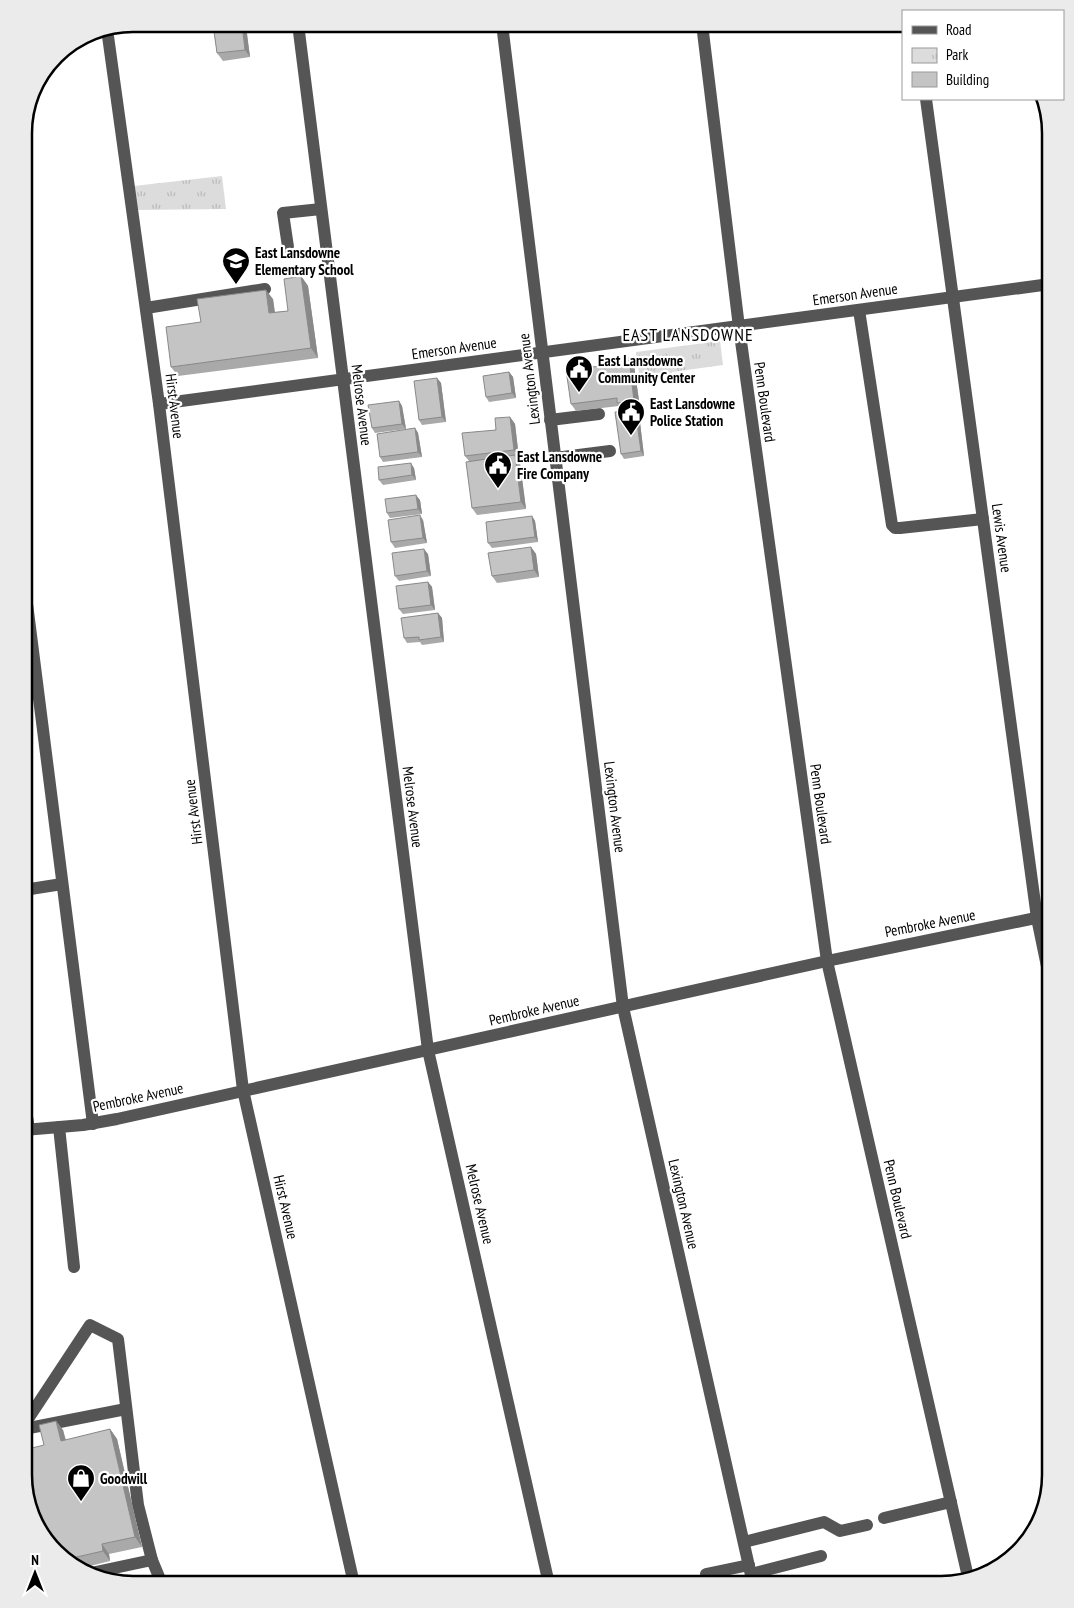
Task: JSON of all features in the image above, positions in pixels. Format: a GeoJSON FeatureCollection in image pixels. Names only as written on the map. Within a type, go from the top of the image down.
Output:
{"type":"FeatureCollection","features":[{"type":"Feature","properties":{"kind":"street","name":"Melrose Avenue"},"geometry":{"type":"LineString","coordinates":[[299,33],[428,1050],[547,1576]]}},
{"type":"Feature","properties":{"kind":"street","name":"Lexington Avenue"},"geometry":{"type":"LineString","coordinates":[[503,33],[623,1007],[751,1574]]}},
{"type":"Feature","properties":{"kind":"street","name":"Penn Boulevard"},"geometry":{"type":"LineString","coordinates":[[703,33],[738,327],[826,960],[967,1572]]}},
{"type":"Feature","properties":{"kind":"street","name":"Hirst Avenue"},"geometry":{"type":"LineString","coordinates":[[108,36],[159,404],[243,1090],[352,1575]]}},
{"type":"Feature","properties":{"kind":"street","name":"Lewis Avenue"},"geometry":{"type":"LineString","coordinates":[[926,100],[1037,918],[1042,942]]}},
{"type":"Feature","properties":{"kind":"street"},"geometry":{"type":"LineString","coordinates":[[288,247],[282,213],[321,208]]}},
{"type":"Feature","properties":{"kind":"street","name":"Emerson Avenue"},"geometry":{"type":"LineString","coordinates":[[159,404],[1042,285]]}},
{"type":"Feature","properties":{"kind":"street"},"geometry":{"type":"LineString","coordinates":[[146,308],[265,289]]}},
{"type":"Feature","properties":{"kind":"street"},"geometry":{"type":"LineString","coordinates":[[859,310],[892,525],[895,528],[900,528],[983,519]]}},
{"type":"Feature","properties":{"kind":"street"},"geometry":{"type":"LineString","coordinates":[[550,420],[599,414]]}},
{"type":"Feature","properties":{"kind":"street"},"geometry":{"type":"LineString","coordinates":[[555,458],[610,451]]}},
{"type":"Feature","properties":{"kind":"street"},"geometry":{"type":"LineString","coordinates":[[33,649],[93,1124]]}},
{"type":"Feature","properties":{"kind":"street"},"geometry":{"type":"LineString","coordinates":[[32,889],[62,884]]}},
{"type":"Feature","properties":{"kind":"street","name":"Pembroke Avenue"},"geometry":{"type":"LineString","coordinates":[[32,1129],[93,1124],[623,1007],[826,960],[1042,917]]}},
{"type":"Feature","properties":{"kind":"street"},"geometry":{"type":"LineString","coordinates":[[59,1127],[74,1267]]}},
{"type":"Feature","properties":{"kind":"street"},"geometry":{"type":"LineString","coordinates":[[32,1413],[90,1325],[118,1339],[138,1505],[152,1560],[158,1575]]}},
{"type":"Feature","properties":{"kind":"street"},"geometry":{"type":"LineString","coordinates":[[32,1427],[126,1409]]}},
{"type":"Feature","properties":{"kind":"street"},"geometry":{"type":"LineString","coordinates":[[884,1518],[951,1502]]}},
{"type":"Feature","properties":{"kind":"street"},"geometry":{"type":"LineString","coordinates":[[744,1542],[824,1522],[840,1531],[867,1525]]}},
{"type":"Feature","properties":{"kind":"street"},"geometry":{"type":"LineString","coordinates":[[706,1574],[751,1574],[822,1556]]}},
{"type":"Feature","properties":{"kind":"street"},"geometry":{"type":"LineString","coordinates":[[103,1571],[152,1560]]}},
{"type":"Feature","properties":{"kind":"green space"},"geometry":{"type":"Polygon","coordinates":[[[222,176],[226,209],[137,210],[134,186],[222,176]]]}},
{"type":"Feature","properties":{"kind":"green space"},"geometry":{"type":"Polygon","coordinates":[[[720,341],[723,365],[672,372],[672,374],[640,379],[636,352],[720,341]]]}},
{"type":"Feature","properties":{"kind":"building"},"geometry":{"type":"Polygon","coordinates":[[[214,33],[243,33],[245,50],[217,53],[214,33]]]}},
{"type":"Feature","properties":{"kind":"building"},"geometry":{"type":"Polygon","coordinates":[[[301,276],[311,348],[171,367],[166,327],[201,322],[197,299],[266,290],[269,313],[288,311],[284,279],[301,276]]]}},
{"type":"Feature","properties":{"kind":"building"},"geometry":{"type":"Polygon","coordinates":[[[629,358],[634,401],[617,403],[617,398],[571,404],[566,370],[610,365],[610,360],[629,358]]]}},
{"type":"Feature","properties":{"kind":"building"},"geometry":{"type":"Polygon","coordinates":[[[509,372],[512,393],[486,397],[483,376],[509,372]]]}},
{"type":"Feature","properties":{"kind":"building"},"geometry":{"type":"Polygon","coordinates":[[[437,378],[442,417],[419,420],[414,381],[437,378]]]}},
{"type":"Feature","properties":{"kind":"building"},"geometry":{"type":"Polygon","coordinates":[[[399,401],[402,424],[372,428],[368,405],[399,401]]]}},
{"type":"Feature","properties":{"kind":"building","name":"East Lansdowne Police Station"},"geometry":{"type":"Polygon","coordinates":[[[635,409],[641,451],[621,454],[615,412],[635,409]]]}},
{"type":"Feature","properties":{"kind":"building"},"geometry":{"type":"Polygon","coordinates":[[[510,417],[514,450],[465,456],[462,433],[496,430],[495,418],[510,417]]]}},
{"type":"Feature","properties":{"kind":"building"},"geometry":{"type":"Polygon","coordinates":[[[415,428],[418,452],[380,457],[377,434],[415,428]]]}},
{"type":"Feature","properties":{"kind":"building","name":"East Lansdowne Fire Company"},"geometry":{"type":"Polygon","coordinates":[[[515,455],[521,502],[472,508],[466,462],[515,455]]]}},
{"type":"Feature","properties":{"kind":"building"},"geometry":{"type":"Polygon","coordinates":[[[411,463],[412,475],[379,480],[378,467],[411,463]]]}},
{"type":"Feature","properties":{"kind":"building"},"geometry":{"type":"Polygon","coordinates":[[[416,495],[418,509],[387,513],[385,499],[416,495]]]}},
{"type":"Feature","properties":{"kind":"building"},"geometry":{"type":"Polygon","coordinates":[[[420,515],[423,538],[391,542],[388,520],[420,515]]]}},
{"type":"Feature","properties":{"kind":"building"},"geometry":{"type":"Polygon","coordinates":[[[532,516],[535,537],[488,543],[486,522],[532,516]]]}},
{"type":"Feature","properties":{"kind":"building"},"geometry":{"type":"Polygon","coordinates":[[[531,547],[534,570],[492,576],[488,553],[531,547]]]}},
{"type":"Feature","properties":{"kind":"building"},"geometry":{"type":"Polygon","coordinates":[[[424,549],[427,571],[395,576],[392,553],[424,549]]]}},
{"type":"Feature","properties":{"kind":"building"},"geometry":{"type":"Polygon","coordinates":[[[428,582],[431,605],[399,609],[396,586],[428,582]]]}},
{"type":"Feature","properties":{"kind":"building"},"geometry":{"type":"Polygon","coordinates":[[[438,613],[441,637],[419,640],[419,637],[404,638],[401,618],[438,613]]]}},
{"type":"Feature","properties":{"kind":"building","name":"Goodwill"},"geometry":{"type":"Polygon","coordinates":[[[56,1421],[61,1441],[110,1429],[135,1537],[102,1544],[103,1551],[76,1557],[62,1546],[53,1536],[40,1513],[33,1488],[32,1448],[44,1445],[39,1425],[56,1421]]]}},
{"type":"Feature","properties":{"kind":"place","name":"East Lansdowne Elementary School"},"geometry":{"type":"Point","coordinates":[236,285]}},
{"type":"Feature","properties":{"kind":"place","name":"East Lansdowne Community Center"},"geometry":{"type":"Point","coordinates":[579,393]}},
{"type":"Feature","properties":{"kind":"place","name":"East Lansdowne Police Station"},"geometry":{"type":"Point","coordinates":[631,436]}},
{"type":"Feature","properties":{"kind":"place","name":"East Lansdowne Fire Company"},"geometry":{"type":"Point","coordinates":[498,489]}},
{"type":"Feature","properties":{"kind":"place","name":"Goodwill"},"geometry":{"type":"Point","coordinates":[81,1502]}},
{"type":"Feature","properties":{"kind":"district","name":"EAST LANSDOWNE"},"geometry":{"type":"Point","coordinates":[688,334]}}]}
